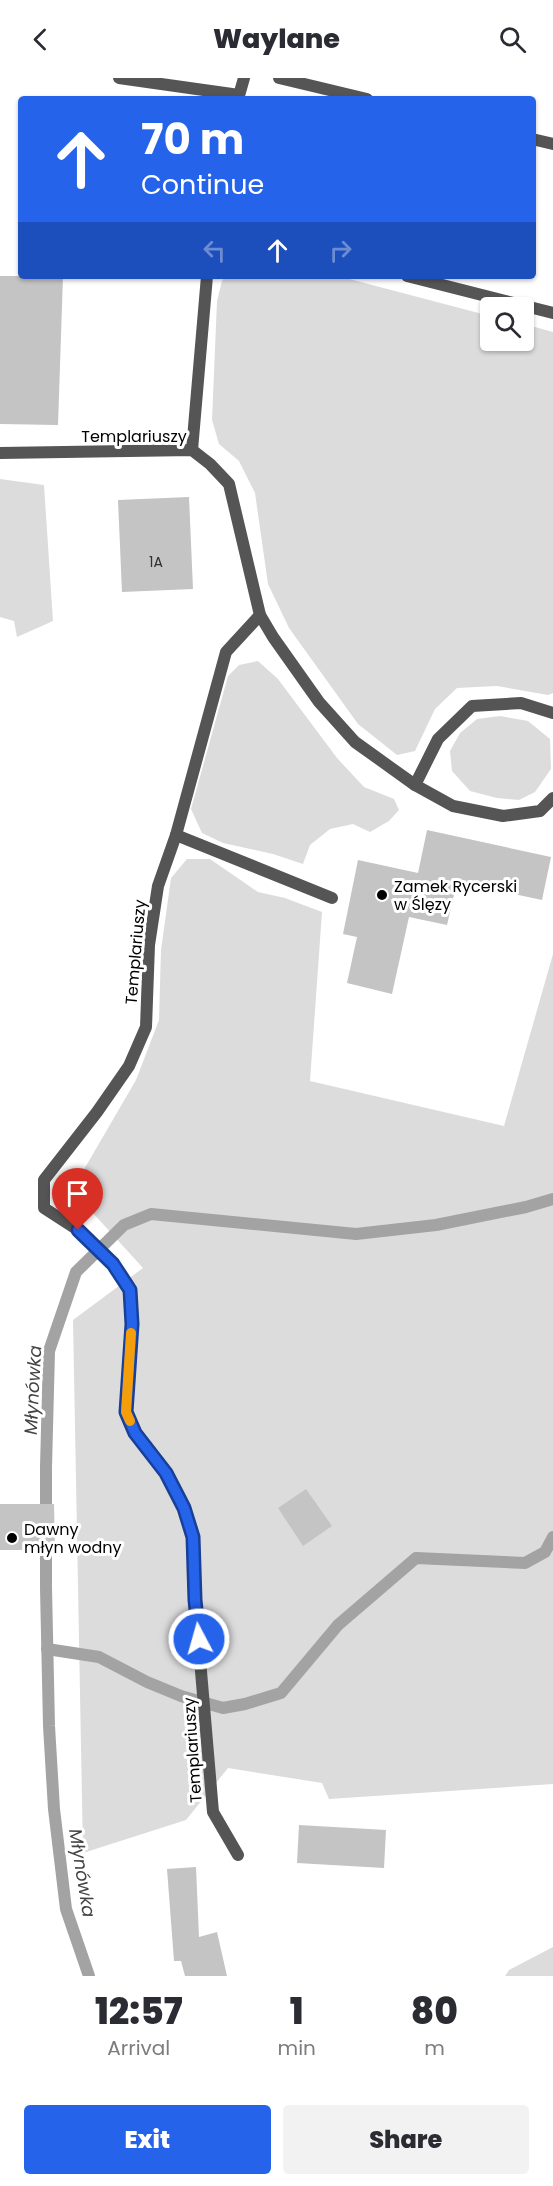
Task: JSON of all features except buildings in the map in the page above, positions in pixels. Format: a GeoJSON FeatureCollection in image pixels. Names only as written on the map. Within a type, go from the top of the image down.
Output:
{"type":"FeatureCollection","features":[{"type":"Feature","properties":{"kind":"lane"},"geometry":{"type":"LineString","coordinates":[[119,78],[232,96]]}},
{"type":"Feature","properties":{"kind":"lane"},"geometry":{"type":"LineString","coordinates":[[238,96],[244,78]]}},
{"type":"Feature","properties":{"kind":"lane"},"geometry":{"type":"LineString","coordinates":[[279,78],[354,96]]}},
{"type":"Feature","properties":{"kind":"lane"},"geometry":{"type":"LineString","coordinates":[[536,140],[553,144]]}},
{"type":"Feature","properties":{"kind":"lane"},"geometry":{"type":"LineString","coordinates":[[192,450],[207,279]]}},
{"type":"Feature","properties":{"kind":"lane"},"geometry":{"type":"LineString","coordinates":[[419,279],[553,313]]}},
{"type":"Feature","properties":{"kind":"lane","name":"Templariuszy"},"geometry":{"type":"LineString","coordinates":[[0,453],[192,450],[210,464],[229,484],[260,615],[319,702],[355,742],[415,785],[453,806],[503,816],[540,811],[553,798]]}},
{"type":"Feature","properties":{"kind":"lane","name":"Templariuszy"},"geometry":{"type":"LineString","coordinates":[[238,1855],[213,1812],[195,1600],[193,1537],[184,1508],[166,1473],[135,1433],[126,1412],[132,1324],[130,1290],[113,1264],[78,1230],[44,1208],[44,1180],[97,1112],[129,1066],[146,1027],[149,945],[156,895],[176,835],[226,652],[260,615]]}},
{"type":"Feature","properties":{"kind":"lane"},"geometry":{"type":"LineString","coordinates":[[415,785],[438,739],[472,706],[521,703],[553,713]]}},
{"type":"Feature","properties":{"kind":"lane"},"geometry":{"type":"LineString","coordinates":[[176,835],[332,897]]}},
{"type":"Feature","properties":{"kind":"shaded area"},"geometry":{"type":"Polygon","coordinates":[[[224,279],[349,279],[480,313],[480,351],[534,351],[534,327],[553,332],[553,693],[548,695],[497,686],[457,688],[435,709],[415,751],[397,755],[358,724],[289,628],[268,584],[255,493],[239,461],[219,444],[212,420],[217,301],[224,279]]]}},
{"type":"Feature","properties":{"kind":"shaded area"},"geometry":{"type":"Polygon","coordinates":[[[0,479],[44,485],[53,621],[17,637],[14,621],[0,617],[0,479]]]}},
{"type":"Feature","properties":{"kind":"shaded area"},"geometry":{"type":"Polygon","coordinates":[[[258,661],[278,679],[337,758],[364,787],[394,799],[399,810],[389,821],[370,832],[353,824],[330,829],[310,845],[303,864],[273,854],[223,843],[202,833],[191,809],[228,676],[239,665],[258,661]]]}},
{"type":"Feature","properties":{"kind":"shaded area"},"geometry":{"type":"Polygon","coordinates":[[[500,716],[528,721],[550,739],[551,769],[535,792],[519,800],[497,798],[470,791],[452,771],[450,751],[460,733],[477,719],[500,716]]]}},
{"type":"Feature","properties":{"kind":"shaded area"},"geometry":{"type":"Polygon","coordinates":[[[187,859],[210,859],[258,892],[285,898],[322,912],[310,1081],[504,1126],[553,954],[553,1784],[329,1799],[322,1783],[228,1768],[186,1820],[83,1853],[73,1320],[143,1268],[72,1190],[136,1080],[159,1020],[161,950],[171,878],[187,859]]]}},
{"type":"Feature","properties":{"kind":"shaded area"},"geometry":{"type":"Polygon","coordinates":[[[553,1947],[553,1976],[505,1976],[509,1970],[553,1947]]]}},
{"type":"Feature","properties":{"kind":"waterway","name":"Młynówka"},"geometry":{"type":"LineString","coordinates":[[89,1976],[66,1909],[54,1809],[49,1726],[46,1588],[49,1351],[76,1272],[124,1225],[151,1214],[356,1234],[436,1225],[526,1207],[553,1199]]}},
{"type":"Feature","properties":{"kind":"waterway"},"geometry":{"type":"LineString","coordinates":[[47,1649],[99,1657],[147,1682],[181,1696],[223,1708],[245,1704],[281,1693],[338,1625],[416,1558],[525,1563],[545,1552],[553,1537]]}},
{"type":"Feature","properties":{"kind":"slow traffic"},"geometry":{"type":"LineString","coordinates":[[130,1421],[126,1412],[131,1333]]}},
{"type":"Feature","properties":{"kind":"place","name":"Zamek Rycerski w Ślęzy"},"geometry":{"type":"Point","coordinates":[382,895]}},
{"type":"Feature","properties":{"kind":"place","name":"Dawny młyn wodny"},"geometry":{"type":"Point","coordinates":[12,1538]}},
{"type":"Feature","properties":{"kind":"route"},"geometry":{"type":"LineString","coordinates":[[78,1230],[113,1264],[130,1290],[132,1324],[126,1412],[135,1433],[166,1473],[184,1508],[193,1537],[199,1639]]}}]}
